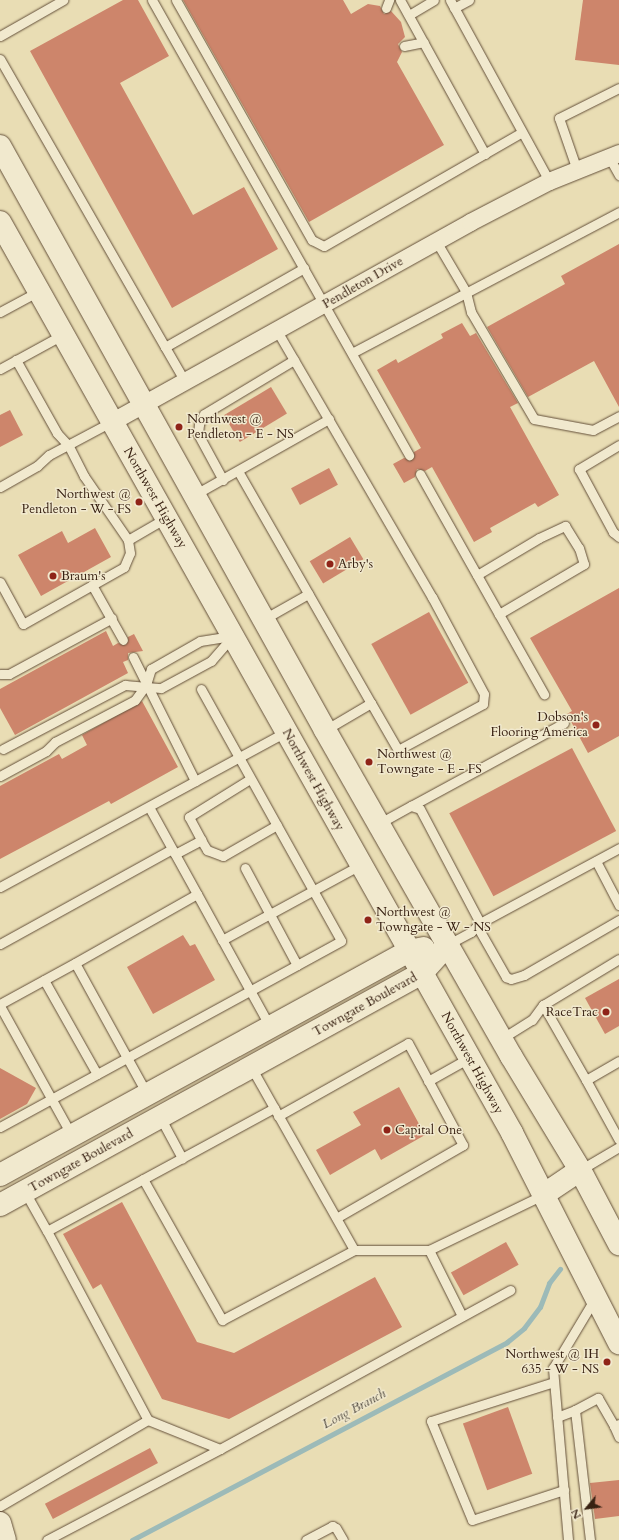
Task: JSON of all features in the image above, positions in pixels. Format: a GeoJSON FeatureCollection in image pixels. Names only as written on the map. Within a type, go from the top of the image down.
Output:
{"type":"FeatureCollection","features":[{"type":"Feature","properties":{"kind":"main road"},"geometry":{"type":"LineString","coordinates":[[0,146],[325,730],[501,1039],[580,1170],[619,1244]]}},
{"type":"Feature","properties":{"kind":"main road","name":"Northwest Highway"},"geometry":{"type":"LineString","coordinates":[[0,222],[64,334],[111,422],[512,1133],[596,1295],[619,1343]]}},
{"type":"Feature","properties":{"kind":"main road"},"geometry":{"type":"LineString","coordinates":[[233,636],[264,619]]}},
{"type":"Feature","properties":{"kind":"main road","name":"Towngate Boulevard"},"geometry":{"type":"LineString","coordinates":[[0,1175],[409,950],[447,945]]}},
{"type":"Feature","properties":{"kind":"main road","name":"Towngate Boulevard"},"geometry":{"type":"LineString","coordinates":[[0,1205],[422,973],[447,945]]}},
{"type":"Feature","properties":{"kind":"main road"},"geometry":{"type":"LineString","coordinates":[[148,1094],[160,1117]]}},
{"type":"Feature","properties":{"kind":"main road"},"geometry":{"type":"LineString","coordinates":[[543,1195],[580,1170]]}},
{"type":"Feature","properties":{"kind":"main road"},"geometry":{"type":"LineString","coordinates":[[0,1523],[5,1540]]}},
{"type":"Feature","properties":{"kind":"street","name":"Pendleton Drive"},"geometry":{"type":"LineString","coordinates":[[111,422],[277,331],[436,241],[549,181],[614,155]]}},
{"type":"Feature","properties":{"kind":"lane"},"geometry":{"type":"LineString","coordinates":[[0,36],[63,0]]}},
{"type":"Feature","properties":{"kind":"lane"},"geometry":{"type":"LineString","coordinates":[[152,0],[409,455]]}},
{"type":"Feature","properties":{"kind":"lane"},"geometry":{"type":"LineString","coordinates":[[176,0],[312,240],[324,246],[522,132]]}},
{"type":"Feature","properties":{"kind":"lane"},"geometry":{"type":"LineString","coordinates":[[400,0],[485,154]]}},
{"type":"Feature","properties":{"kind":"lane"},"geometry":{"type":"LineString","coordinates":[[409,15],[434,0]]}},
{"type":"Feature","properties":{"kind":"lane"},"geometry":{"type":"LineString","coordinates":[[450,0],[549,181]]}},
{"type":"Feature","properties":{"kind":"lane"},"geometry":{"type":"LineString","coordinates":[[454,8],[469,0]]}},
{"type":"Feature","properties":{"kind":"lane"},"geometry":{"type":"LineString","coordinates":[[404,46],[424,42]]}},
{"type":"Feature","properties":{"kind":"lane"},"geometry":{"type":"LineString","coordinates":[[0,59],[185,381]]}},
{"type":"Feature","properties":{"kind":"lane"},"geometry":{"type":"LineString","coordinates":[[577,170],[559,118],[619,88]]}},
{"type":"Feature","properties":{"kind":"lane"},"geometry":{"type":"LineString","coordinates":[[614,155],[619,175]]}},
{"type":"Feature","properties":{"kind":"lane"},"geometry":{"type":"LineString","coordinates":[[352,353],[619,212]]}},
{"type":"Feature","properties":{"kind":"lane"},"geometry":{"type":"LineString","coordinates":[[436,241],[466,292],[471,312],[534,419],[593,430],[619,416]]}},
{"type":"Feature","properties":{"kind":"lane"},"geometry":{"type":"LineString","coordinates":[[166,347],[304,268]]}},
{"type":"Feature","properties":{"kind":"lane"},"geometry":{"type":"LineString","coordinates":[[0,312],[40,291]]}},
{"type":"Feature","properties":{"kind":"lane"},"geometry":{"type":"LineString","coordinates":[[238,471],[398,750],[483,704],[484,694],[432,597],[277,331]]}},
{"type":"Feature","properties":{"kind":"lane"},"geometry":{"type":"LineString","coordinates":[[0,369],[64,334]]}},
{"type":"Feature","properties":{"kind":"lane"},"geometry":{"type":"LineString","coordinates":[[0,582],[23,624],[124,567],[130,553],[128,540],[84,476],[68,446],[57,433],[16,360]]}},
{"type":"Feature","properties":{"kind":"lane"},"geometry":{"type":"LineString","coordinates":[[223,480],[198,434],[199,424],[204,414],[294,360]]}},
{"type":"Feature","properties":{"kind":"lane"},"geometry":{"type":"LineString","coordinates":[[194,495],[329,419]]}},
{"type":"Feature","properties":{"kind":"lane"},"geometry":{"type":"LineString","coordinates":[[0,487],[111,422]]}},
{"type":"Feature","properties":{"kind":"lane"},"geometry":{"type":"LineString","coordinates":[[619,445],[579,469],[613,532],[619,537]]}},
{"type":"Feature","properties":{"kind":"lane"},"geometry":{"type":"LineString","coordinates":[[420,474],[544,694]]}},
{"type":"Feature","properties":{"kind":"lane"},"geometry":{"type":"LineString","coordinates":[[128,540],[166,518]]}},
{"type":"Feature","properties":{"kind":"lane"},"geometry":{"type":"LineString","coordinates":[[477,575],[539,538],[565,526],[579,548],[584,564],[499,614]]}},
{"type":"Feature","properties":{"kind":"lane"},"geometry":{"type":"LineString","coordinates":[[92,585],[112,618],[123,640]]}},
{"type":"Feature","properties":{"kind":"lane"},"geometry":{"type":"LineString","coordinates":[[264,619],[308,594]]}},
{"type":"Feature","properties":{"kind":"lane"},"geometry":{"type":"LineString","coordinates":[[0,674],[9,674],[112,618]]}},
{"type":"Feature","properties":{"kind":"lane"},"geometry":{"type":"LineString","coordinates":[[1,747],[125,685],[146,685],[161,688],[211,661],[233,636]]}},
{"type":"Feature","properties":{"kind":"lane"},"geometry":{"type":"LineString","coordinates":[[0,776],[46,751],[56,742],[135,700],[146,685],[151,669],[200,641],[233,636]]}},
{"type":"Feature","properties":{"kind":"lane"},"geometry":{"type":"LineString","coordinates":[[133,657],[195,781]]}},
{"type":"Feature","properties":{"kind":"lane"},"geometry":{"type":"LineString","coordinates":[[0,1127],[341,941],[201,689]]}},
{"type":"Feature","properties":{"kind":"lane"},"geometry":{"type":"LineString","coordinates":[[325,730],[371,703]]}},
{"type":"Feature","properties":{"kind":"lane"},"geometry":{"type":"LineString","coordinates":[[378,824],[564,723]]}},
{"type":"Feature","properties":{"kind":"lane"},"geometry":{"type":"LineString","coordinates":[[0,887],[286,732]]}},
{"type":"Feature","properties":{"kind":"lane"},"geometry":{"type":"LineString","coordinates":[[250,779],[189,817],[201,840],[207,850],[223,856],[277,825]]}},
{"type":"Feature","properties":{"kind":"lane"},"geometry":{"type":"LineString","coordinates":[[411,806],[420,809],[506,978],[511,979],[524,975],[619,920]]}},
{"type":"Feature","properties":{"kind":"lane"},"geometry":{"type":"LineString","coordinates":[[149,807],[270,1027]]}},
{"type":"Feature","properties":{"kind":"lane"},"geometry":{"type":"LineString","coordinates":[[0,944],[174,852],[201,840]]}},
{"type":"Feature","properties":{"kind":"lane"},"geometry":{"type":"LineString","coordinates":[[447,945],[479,925],[619,848]]}},
{"type":"Feature","properties":{"kind":"lane"},"geometry":{"type":"LineString","coordinates":[[596,862],[619,905]]}},
{"type":"Feature","properties":{"kind":"lane"},"geometry":{"type":"LineString","coordinates":[[222,940],[360,864]]}},
{"type":"Feature","properties":{"kind":"lane"},"geometry":{"type":"LineString","coordinates":[[245,868],[297,965]]}},
{"type":"Feature","properties":{"kind":"lane"},"geometry":{"type":"LineString","coordinates":[[72,1136],[0,1005],[197,894]]}},
{"type":"Feature","properties":{"kind":"lane"},"geometry":{"type":"LineString","coordinates":[[501,1039],[532,1020],[544,1005],[619,959]]}},
{"type":"Feature","properties":{"kind":"lane"},"geometry":{"type":"LineString","coordinates":[[76,963],[148,1094]]}},
{"type":"Feature","properties":{"kind":"lane"},"geometry":{"type":"LineString","coordinates":[[44,980],[97,1074]]}},
{"type":"Feature","properties":{"kind":"lane"},"geometry":{"type":"LineString","coordinates":[[544,1005],[619,1140]]}},
{"type":"Feature","properties":{"kind":"lane"},"geometry":{"type":"LineString","coordinates":[[47,1231],[182,1158],[276,1112],[408,1043],[463,1145],[336,1218]]}},
{"type":"Feature","properties":{"kind":"lane"},"geometry":{"type":"LineString","coordinates":[[428,1081],[469,1058]]}},
{"type":"Feature","properties":{"kind":"lane"},"geometry":{"type":"LineString","coordinates":[[586,1080],[619,1061]]}},
{"type":"Feature","properties":{"kind":"lane"},"geometry":{"type":"LineString","coordinates":[[251,1067],[354,1250]]}},
{"type":"Feature","properties":{"kind":"lane"},"geometry":{"type":"LineString","coordinates":[[160,1117],[182,1158]]}},
{"type":"Feature","properties":{"kind":"lane"},"geometry":{"type":"LineString","coordinates":[[580,1170],[619,1147]]}},
{"type":"Feature","properties":{"kind":"lane"},"geometry":{"type":"LineString","coordinates":[[143,1179],[222,1320],[354,1250],[429,1250],[543,1195]]}},
{"type":"Feature","properties":{"kind":"lane"},"geometry":{"type":"LineString","coordinates":[[25,1192],[148,1420],[220,1449]]}},
{"type":"Feature","properties":{"kind":"lane"},"geometry":{"type":"LineString","coordinates":[[429,1250],[462,1316]]}},
{"type":"Feature","properties":{"kind":"lane"},"geometry":{"type":"LineString","coordinates":[[46,1540],[220,1449],[510,1290]]}},
{"type":"Feature","properties":{"kind":"lane"},"geometry":{"type":"LineString","coordinates":[[568,1540],[553,1368],[596,1295]]}},
{"type":"Feature","properties":{"kind":"lane"},"geometry":{"type":"LineString","coordinates":[[554,1382],[431,1421],[472,1520],[564,1490]]}},
{"type":"Feature","properties":{"kind":"lane"},"geometry":{"type":"LineString","coordinates":[[557,1417],[575,1410],[598,1398],[617,1425],[619,1437]]}},
{"type":"Feature","properties":{"kind":"lane"},"geometry":{"type":"LineString","coordinates":[[575,1410],[590,1540]]}},
{"type":"Feature","properties":{"kind":"lane"},"geometry":{"type":"LineString","coordinates":[[0,1506],[148,1420]]}},
{"type":"Feature","properties":{"kind":"lane"},"geometry":{"type":"LineString","coordinates":[[306,1540],[332,1526],[336,1528],[343,1540]]}},
{"type":"Feature","properties":{"kind":"building"},"geometry":{"type":"Polygon","coordinates":[[[123,0],[138,0],[169,56],[120,83],[193,215],[244,187],[278,249],[172,308],[30,51],[123,0]]]}},
{"type":"Feature","properties":{"kind":"building"},"geometry":{"type":"Polygon","coordinates":[[[183,0],[343,0],[351,14],[368,4],[380,6],[384,14],[391,11],[401,22],[405,37],[398,44],[402,52],[397,62],[444,145],[309,222],[183,0]]]}},
{"type":"Feature","properties":{"kind":"building"},"geometry":{"type":"Polygon","coordinates":[[[583,0],[619,0],[619,65],[575,60],[583,0]]]}},
{"type":"Feature","properties":{"kind":"building"},"geometry":{"type":"Polygon","coordinates":[[[619,244],[619,407],[594,361],[528,397],[487,327],[565,284],[561,276],[619,244]]]}},
{"type":"Feature","properties":{"kind":"building"},"geometry":{"type":"Polygon","coordinates":[[[462,323],[470,336],[476,333],[518,403],[510,407],[559,495],[538,507],[535,503],[490,528],[492,532],[474,542],[432,467],[425,471],[417,469],[415,477],[404,483],[393,464],[404,458],[412,460],[414,452],[421,448],[377,370],[396,359],[398,363],[443,338],[441,334],[462,323]]]}},
{"type":"Feature","properties":{"kind":"building"},"geometry":{"type":"Polygon","coordinates":[[[271,387],[287,414],[240,442],[224,415],[271,387]]]}},
{"type":"Feature","properties":{"kind":"building"},"geometry":{"type":"Polygon","coordinates":[[[10,410],[23,435],[0,447],[0,415],[10,410]]]}},
{"type":"Feature","properties":{"kind":"building"},"geometry":{"type":"Polygon","coordinates":[[[329,468],[338,485],[300,505],[291,488],[329,468]]]}},
{"type":"Feature","properties":{"kind":"building","name":"Braum's"},"geometry":{"type":"Polygon","coordinates":[[[95,528],[111,557],[41,596],[18,555],[62,531],[68,543],[95,528]]]}},
{"type":"Feature","properties":{"kind":"building"},"geometry":{"type":"Polygon","coordinates":[[[350,537],[363,559],[323,583],[310,561],[350,537]]]}},
{"type":"Feature","properties":{"kind":"building"},"geometry":{"type":"Polygon","coordinates":[[[619,588],[619,736],[588,753],[567,714],[572,711],[530,638],[619,588]]]}},
{"type":"Feature","properties":{"kind":"building"},"geometry":{"type":"Polygon","coordinates":[[[429,612],[468,683],[411,715],[371,644],[429,612]]]}},
{"type":"Feature","properties":{"kind":"building"},"geometry":{"type":"Polygon","coordinates":[[[106,631],[113,646],[118,643],[126,645],[128,637],[134,634],[143,651],[128,653],[128,660],[123,662],[128,673],[15,735],[0,708],[0,689],[106,631]]]}},
{"type":"Feature","properties":{"kind":"building"},"geometry":{"type":"Polygon","coordinates":[[[142,701],[178,767],[111,804],[109,801],[0,859],[0,786],[59,754],[62,759],[87,745],[82,735],[142,701]]]}},
{"type":"Feature","properties":{"kind":"building"},"geometry":{"type":"Polygon","coordinates":[[[572,748],[616,831],[493,896],[449,813],[572,748]]]}},
{"type":"Feature","properties":{"kind":"building"},"geometry":{"type":"Polygon","coordinates":[[[183,935],[190,946],[195,944],[215,980],[153,1014],[127,967],[183,935]]]}},
{"type":"Feature","properties":{"kind":"building","name":"RaceTrac"},"geometry":{"type":"Polygon","coordinates":[[[619,979],[619,1026],[605,1034],[585,998],[619,979]]]}},
{"type":"Feature","properties":{"kind":"building"},"geometry":{"type":"Polygon","coordinates":[[[0,1068],[36,1088],[27,1104],[0,1119],[0,1068]]]}},
{"type":"Feature","properties":{"kind":"building","name":"Capital One"},"geometry":{"type":"Polygon","coordinates":[[[399,1087],[425,1135],[381,1160],[375,1149],[330,1175],[316,1150],[361,1125],[353,1112],[399,1087]]]}},
{"type":"Feature","properties":{"kind":"building"},"geometry":{"type":"Polygon","coordinates":[[[122,1202],[197,1342],[234,1353],[375,1277],[402,1327],[229,1419],[162,1399],[101,1284],[93,1289],[63,1234],[122,1202]]]}},
{"type":"Feature","properties":{"kind":"building"},"geometry":{"type":"Polygon","coordinates":[[[506,1242],[519,1265],[464,1295],[451,1273],[506,1242]]]}},
{"type":"Feature","properties":{"kind":"building"},"geometry":{"type":"Polygon","coordinates":[[[508,1407],[532,1474],[487,1490],[463,1423],[508,1407]]]}},
{"type":"Feature","properties":{"kind":"building"},"geometry":{"type":"Polygon","coordinates":[[[150,1448],[158,1463],[53,1519],[45,1504],[150,1448]]]}},
{"type":"Feature","properties":{"kind":"building"},"geometry":{"type":"Polygon","coordinates":[[[619,1480],[619,1516],[595,1519],[590,1483],[619,1480]]]}},
{"type":"Feature","properties":{"kind":"waterway","name":"Long Branch"},"geometry":{"type":"LineString","coordinates":[[132,1540],[507,1342],[524,1328],[540,1307],[549,1283],[560,1269]]}},
{"type":"Feature","properties":{"kind":"place","name":"Northwest @ Pendleton - E - NS"},"geometry":{"type":"Point","coordinates":[179,427]}},
{"type":"Feature","properties":{"kind":"place","name":"Northwest @ Pendleton - W - FS"},"geometry":{"type":"Point","coordinates":[139,502]}},
{"type":"Feature","properties":{"kind":"place","name":"Arby's"},"geometry":{"type":"Point","coordinates":[330,564]}},
{"type":"Feature","properties":{"kind":"place","name":"Braum's"},"geometry":{"type":"Point","coordinates":[53,576]}},
{"type":"Feature","properties":{"kind":"place","name":"Dobson's Flooring America"},"geometry":{"type":"Point","coordinates":[596,725]}},
{"type":"Feature","properties":{"kind":"place","name":"Northwest @ Towngate - E - FS"},"geometry":{"type":"Point","coordinates":[369,762]}},
{"type":"Feature","properties":{"kind":"place","name":"Northwest @ Towngate - W - NS"},"geometry":{"type":"Point","coordinates":[368,920]}},
{"type":"Feature","properties":{"kind":"place","name":"RaceTrac"},"geometry":{"type":"Point","coordinates":[606,1012]}},
{"type":"Feature","properties":{"kind":"place","name":"Capital One"},"geometry":{"type":"Point","coordinates":[387,1130]}},
{"type":"Feature","properties":{"kind":"place","name":"Northwest @ IH 635 - W - NS"},"geometry":{"type":"Point","coordinates":[607,1362]}}]}
